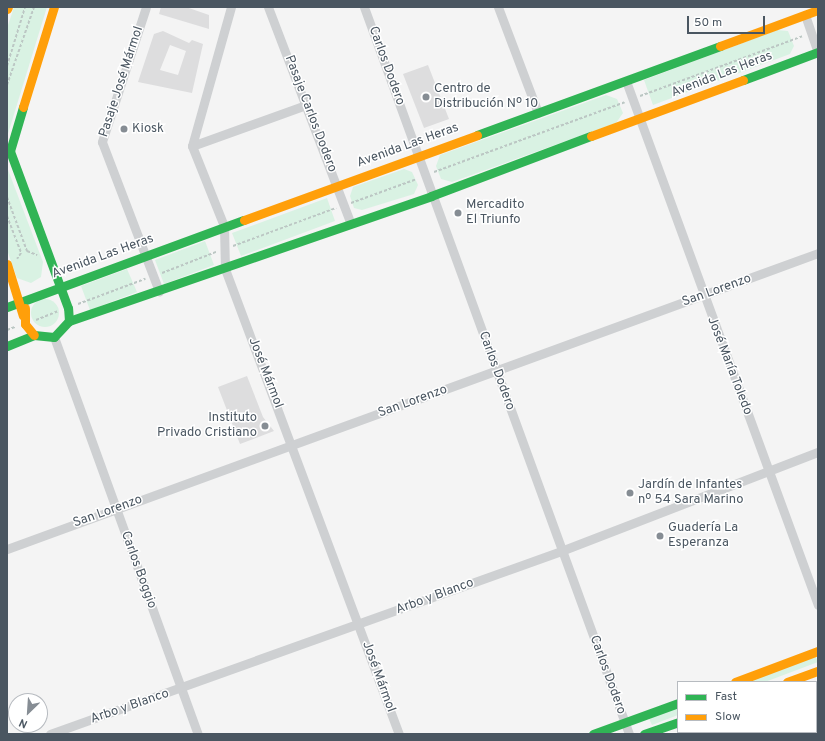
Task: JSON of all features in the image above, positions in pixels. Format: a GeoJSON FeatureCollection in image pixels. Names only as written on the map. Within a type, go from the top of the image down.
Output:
{"type":"FeatureCollection","features":[{"type":"Feature","properties":{"kind":"main road"},"geometry":{"type":"LineString","coordinates":[[7,346],[34,335],[54,337],[63,331],[69,321],[66,304],[10,151],[54,7]]}},
{"type":"Feature","properties":{"kind":"main road","name":"Avenida Las Heras"},"geometry":{"type":"LineString","coordinates":[[7,307],[224,226],[818,10]]}},
{"type":"Feature","properties":{"kind":"main road","name":"Avenida Las Heras"},"geometry":{"type":"LineString","coordinates":[[69,321],[225,269],[350,222],[431,196],[639,120],[818,52]]}},
{"type":"Feature","properties":{"kind":"main road"},"geometry":{"type":"LineString","coordinates":[[8,267],[24,320],[34,335]]}},
{"type":"Feature","properties":{"kind":"main road"},"geometry":{"type":"LineString","coordinates":[[45,292],[66,304]]}},
{"type":"Feature","properties":{"kind":"main road"},"geometry":{"type":"LineString","coordinates":[[24,320],[32,297]]}},
{"type":"Feature","properties":{"kind":"main road"},"geometry":{"type":"LineString","coordinates":[[738,681],[818,651]]}},
{"type":"Feature","properties":{"kind":"main road"},"geometry":{"type":"LineString","coordinates":[[790,681],[818,671]]}},
{"type":"Feature","properties":{"kind":"main road"},"geometry":{"type":"LineString","coordinates":[[594,734],[677,703]]}},
{"type":"Feature","properties":{"kind":"main road"},"geometry":{"type":"LineString","coordinates":[[644,734],[677,722]]}},
{"type":"Feature","properties":{"kind":"street","name":"Pasaje José Mármol"},"geometry":{"type":"LineString","coordinates":[[146,7],[102,142],[159,291]]}},
{"type":"Feature","properties":{"kind":"street"},"geometry":{"type":"LineString","coordinates":[[192,146],[231,7]]}},
{"type":"Feature","properties":{"kind":"street","name":"Pasaje Carlos Dodero"},"geometry":{"type":"LineString","coordinates":[[268,7],[350,222]]}},
{"type":"Feature","properties":{"kind":"street","name":"Carlos Dodero"},"geometry":{"type":"LineString","coordinates":[[364,7],[420,156],[431,196],[629,734]]}},
{"type":"Feature","properties":{"kind":"street"},"geometry":{"type":"LineString","coordinates":[[498,7],[538,113]]}},
{"type":"Feature","properties":{"kind":"street"},"geometry":{"type":"LineString","coordinates":[[805,15],[818,52]]}},
{"type":"Feature","properties":{"kind":"street","name":"José María Toledo"},"geometry":{"type":"LineString","coordinates":[[626,81],[703,297],[818,605]]}},
{"type":"Feature","properties":{"kind":"street"},"geometry":{"type":"LineString","coordinates":[[192,146],[306,105]]}},
{"type":"Feature","properties":{"kind":"street","name":"José Mármol"},"geometry":{"type":"LineString","coordinates":[[192,146],[224,226],[225,269],[293,445],[399,734]]}},
{"type":"Feature","properties":{"kind":"street","name":"San Lorenzo"},"geometry":{"type":"LineString","coordinates":[[7,549],[703,297],[818,253]]}},
{"type":"Feature","properties":{"kind":"street","name":"Carlos Boggio"},"geometry":{"type":"LineString","coordinates":[[54,337],[198,734]]}},
{"type":"Feature","properties":{"kind":"street","name":"Arbo y Blanco"},"geometry":{"type":"LineString","coordinates":[[50,734],[182,690],[561,551],[818,452]]}},
{"type":"Feature","properties":{"kind":"path"},"geometry":{"type":"LineString","coordinates":[[7,66],[25,7]]}},
{"type":"Feature","properties":{"kind":"path"},"geometry":{"type":"LineString","coordinates":[[7,86],[34,7]]}},
{"type":"Feature","properties":{"kind":"path"},"geometry":{"type":"LineString","coordinates":[[7,330],[24,320],[66,304],[153,276],[812,32]]}},
{"type":"Feature","properties":{"kind":"path"},"geometry":{"type":"LineString","coordinates":[[7,197],[27,251],[49,261]]}},
{"type":"Feature","properties":{"kind":"path"},"geometry":{"type":"LineString","coordinates":[[7,216],[21,253],[8,267]]}},
{"type":"Feature","properties":{"kind":"green space"},"geometry":{"type":"Polygon","coordinates":[[[14,7],[47,7],[7,137],[7,28],[14,7]]]}},
{"type":"Feature","properties":{"kind":"green space"},"geometry":{"type":"Polygon","coordinates":[[[777,30],[788,31],[794,46],[790,54],[653,105],[644,80],[777,30]]]}},
{"type":"Feature","properties":{"kind":"green space"},"geometry":{"type":"Polygon","coordinates":[[[606,95],[617,99],[623,113],[616,123],[452,182],[441,179],[436,166],[440,155],[606,95]]]}},
{"type":"Feature","properties":{"kind":"green space"},"geometry":{"type":"Polygon","coordinates":[[[7,167],[43,262],[41,277],[31,283],[17,278],[7,250],[7,167]]]}},
{"type":"Feature","properties":{"kind":"green space"},"geometry":{"type":"Polygon","coordinates":[[[404,169],[412,172],[418,185],[414,194],[362,210],[354,208],[350,196],[353,187],[404,169]]]}},
{"type":"Feature","properties":{"kind":"green space"},"geometry":{"type":"Polygon","coordinates":[[[327,198],[335,221],[241,256],[232,233],[327,198]]]}},
{"type":"Feature","properties":{"kind":"green space"},"geometry":{"type":"Polygon","coordinates":[[[205,241],[214,265],[164,284],[155,260],[205,241]]]}},
{"type":"Feature","properties":{"kind":"green space"},"geometry":{"type":"Polygon","coordinates":[[[127,269],[137,292],[90,310],[81,286],[127,269]]]}},
{"type":"Feature","properties":{"kind":"green space"},"geometry":{"type":"Polygon","coordinates":[[[45,299],[55,303],[59,313],[55,323],[45,327],[35,323],[31,313],[35,303],[45,299]]]}},
{"type":"Feature","properties":{"kind":"green space"},"geometry":{"type":"Polygon","coordinates":[[[815,655],[818,662],[768,681],[748,681],[815,655]]]}},
{"type":"Feature","properties":{"kind":"green space"},"geometry":{"type":"Polygon","coordinates":[[[677,707],[677,715],[652,725],[649,719],[677,707]]]}},
{"type":"Feature","properties":{"kind":"building"},"geometry":{"type":"Polygon","coordinates":[[[161,7],[186,7],[209,15],[209,29],[159,14],[161,7]]]}},
{"type":"Feature","properties":{"kind":"building"},"geometry":{"type":"Polygon","coordinates":[[[163,31],[189,43],[192,40],[203,44],[192,93],[138,82],[154,34],[163,31]],[[170,45],[160,70],[178,75],[186,51],[170,45]]]}},
{"type":"Feature","properties":{"kind":"building","name":"Centro de Distribución Nº 10"},"geometry":{"type":"Polygon","coordinates":[[[428,65],[449,119],[424,128],[403,74],[428,65]]]}},
{"type":"Feature","properties":{"kind":"building"},"geometry":{"type":"Polygon","coordinates":[[[247,376],[263,417],[274,431],[240,444],[218,387],[247,376]]]}},
{"type":"Feature","properties":{"kind":"traffic: fast"},"geometry":{"type":"LineString","coordinates":[[477,135],[720,46]]}},
{"type":"Feature","properties":{"kind":"traffic: fast"},"geometry":{"type":"LineString","coordinates":[[743,80],[818,52]]}},
{"type":"Feature","properties":{"kind":"traffic: fast"},"geometry":{"type":"LineString","coordinates":[[7,346],[34,335],[54,337],[69,321],[68,308],[10,151],[23,107]]}},
{"type":"Feature","properties":{"kind":"traffic: fast"},"geometry":{"type":"LineString","coordinates":[[69,321],[431,196],[591,136]]}},
{"type":"Feature","properties":{"kind":"traffic: fast"},"geometry":{"type":"LineString","coordinates":[[7,307],[244,220]]}},
{"type":"Feature","properties":{"kind":"traffic: fast"},"geometry":{"type":"LineString","coordinates":[[593,734],[677,703]]}},
{"type":"Feature","properties":{"kind":"traffic: fast"},"geometry":{"type":"LineString","coordinates":[[644,734],[677,722]]}},
{"type":"Feature","properties":{"kind":"traffic: slow"},"geometry":{"type":"LineString","coordinates":[[23,107],[54,7]]}},
{"type":"Feature","properties":{"kind":"traffic: slow"},"geometry":{"type":"LineString","coordinates":[[720,46],[818,10]]}},
{"type":"Feature","properties":{"kind":"traffic: slow"},"geometry":{"type":"LineString","coordinates":[[591,136],[743,80]]}},
{"type":"Feature","properties":{"kind":"traffic: slow"},"geometry":{"type":"LineString","coordinates":[[244,220],[477,135]]}},
{"type":"Feature","properties":{"kind":"traffic: slow"},"geometry":{"type":"LineString","coordinates":[[7,264],[23,316]]}},
{"type":"Feature","properties":{"kind":"traffic: slow"},"geometry":{"type":"LineString","coordinates":[[25,308],[25,324],[34,335]]}},
{"type":"Feature","properties":{"kind":"traffic: slow"},"geometry":{"type":"LineString","coordinates":[[738,681],[818,651]]}},
{"type":"Feature","properties":{"kind":"traffic: slow"},"geometry":{"type":"LineString","coordinates":[[790,681],[818,671]]}},
{"type":"Feature","properties":{"kind":"place","name":"Centro de Distribución Nº 10"},"geometry":{"type":"Point","coordinates":[426,97]}},
{"type":"Feature","properties":{"kind":"place","name":"Kiosk"},"geometry":{"type":"Point","coordinates":[124,129]}},
{"type":"Feature","properties":{"kind":"place","name":"Mercadito El Triunfo"},"geometry":{"type":"Point","coordinates":[458,213]}},
{"type":"Feature","properties":{"kind":"place","name":"Instituto Privado Cristiano"},"geometry":{"type":"Point","coordinates":[265,426]}},
{"type":"Feature","properties":{"kind":"place","name":"Jardín de Infantes nº 54 Sara Marino"},"geometry":{"type":"Point","coordinates":[630,493]}},
{"type":"Feature","properties":{"kind":"place","name":"Guadería La Esperanza"},"geometry":{"type":"Point","coordinates":[660,536]}}]}
